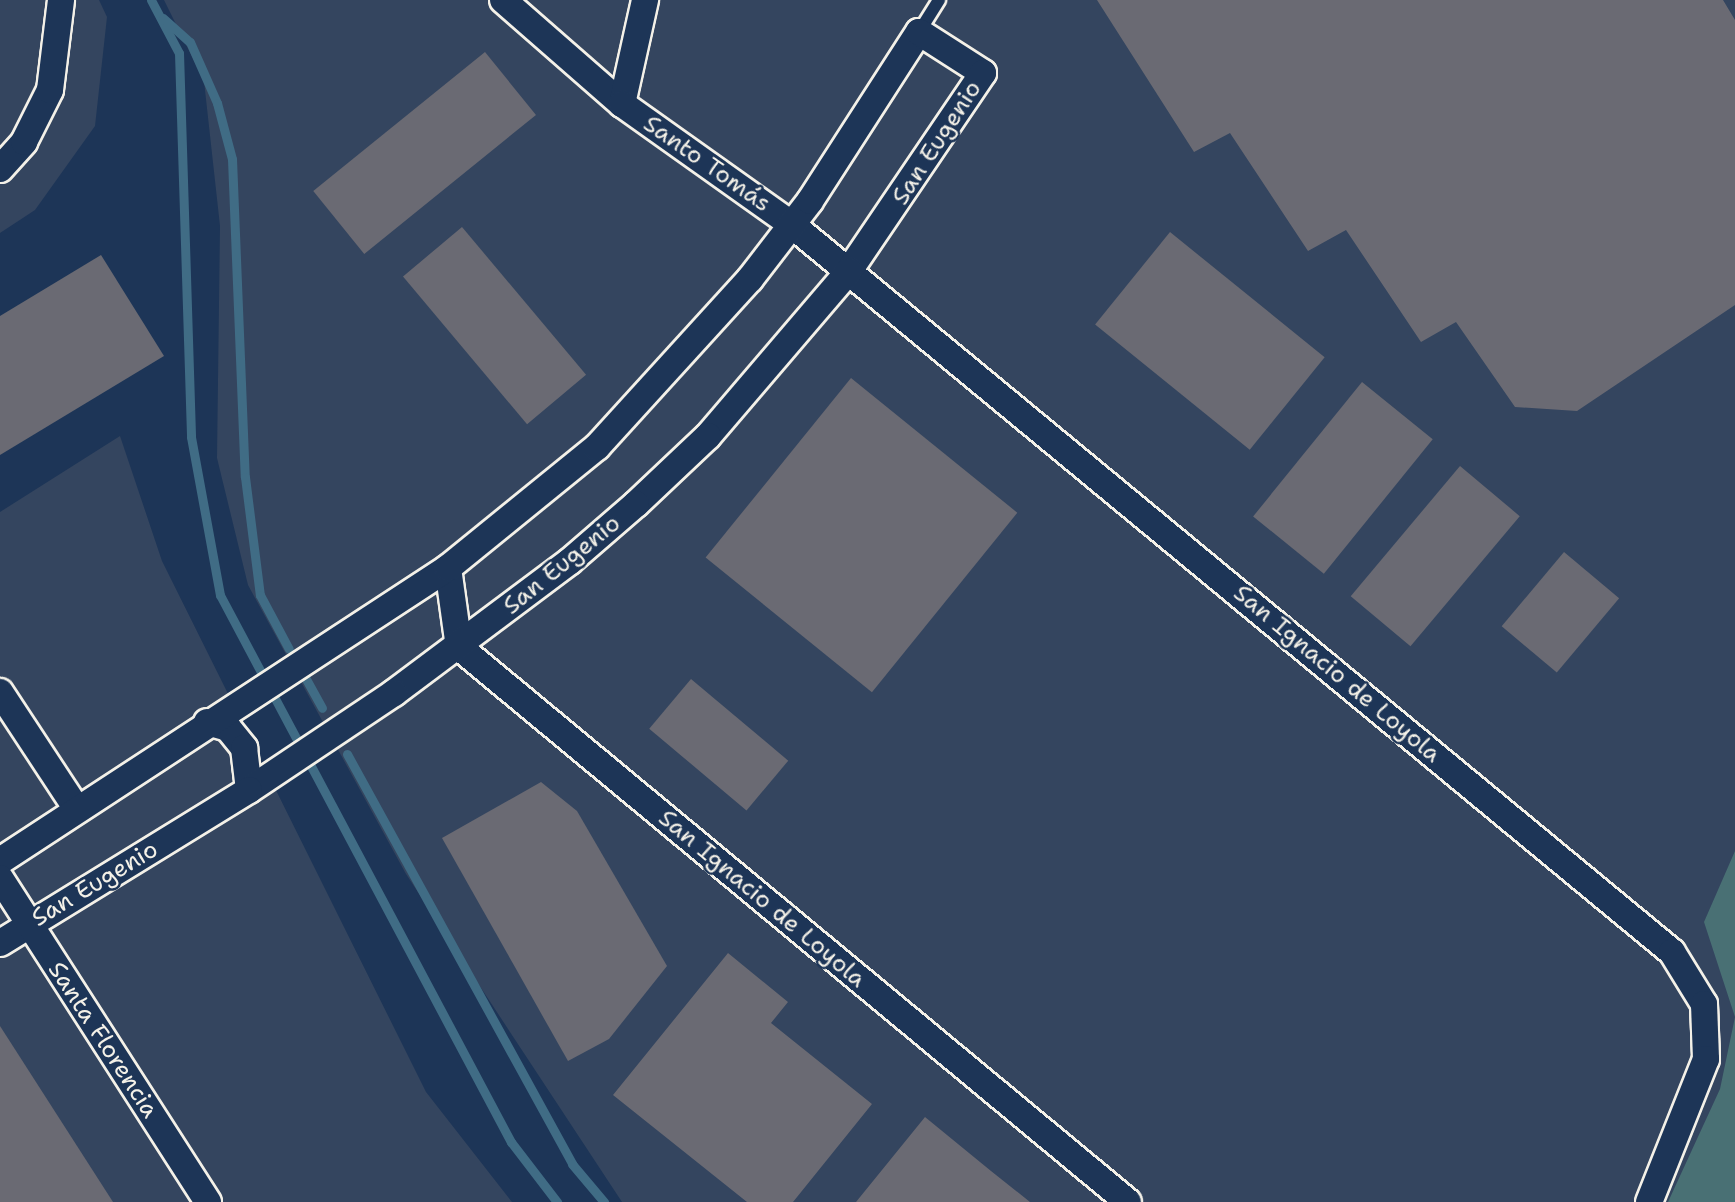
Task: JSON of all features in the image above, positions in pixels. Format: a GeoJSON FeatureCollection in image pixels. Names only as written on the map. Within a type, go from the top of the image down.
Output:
{"type":"FeatureCollection","features":[{"type":"Feature","properties":{"kind":"street"},"geometry":{"type":"LineString","coordinates":[[0,169],[24,142],[50,90],[61,0]]}},
{"type":"Feature","properties":{"kind":"street","name":"Santo Tomás"},"geometry":{"type":"LineString","coordinates":[[503,0],[622,104],[792,224]]}},
{"type":"Feature","properties":{"kind":"street","name":"Santo Tomás"},"geometry":{"type":"LineString","coordinates":[[622,104],[645,0]]}},
{"type":"Feature","properties":{"kind":"street"},"geometry":{"type":"LineString","coordinates":[[0,861],[207,722],[448,568],[570,471],[643,401],[721,316],[792,224],[919,32]]}},
{"type":"Feature","properties":{"kind":"street","name":"San Eugenio"},"geometry":{"type":"LineString","coordinates":[[0,943],[249,790],[459,647],[569,562],[708,436],[849,271],[983,73],[919,32]]}},
{"type":"Feature","properties":{"kind":"street","name":"San Ignacio de Loyola"},"geometry":{"type":"LineString","coordinates":[[792,224],[1688,969],[1704,1004],[1706,1059],[1649,1202]]}},
{"type":"Feature","properties":{"kind":"street"},"geometry":{"type":"LineString","coordinates":[[448,568],[459,647]]}},
{"type":"Feature","properties":{"kind":"street","name":"San Ignacio de Loyola"},"geometry":{"type":"LineString","coordinates":[[459,647],[1128,1202]]}},
{"type":"Feature","properties":{"kind":"street"},"geometry":{"type":"LineString","coordinates":[[0,692],[77,809]]}},
{"type":"Feature","properties":{"kind":"street"},"geometry":{"type":"LineString","coordinates":[[207,722],[228,728],[244,748],[249,790]]}},
{"type":"Feature","properties":{"kind":"street","name":"Santa Florencia"},"geometry":{"type":"LineString","coordinates":[[0,878],[208,1202]]}},
{"type":"Feature","properties":{"kind":"lane"},"geometry":{"type":"LineString","coordinates":[[919,32],[939,0]]}},
{"type":"Feature","properties":{"kind":"shaded area"},"geometry":{"type":"Polygon","coordinates":[[[0,0],[99,0],[107,17],[95,126],[35,210],[0,233],[0,0]]]}},
{"type":"Feature","properties":{"kind":"shaded area"},"geometry":{"type":"Polygon","coordinates":[[[164,0],[1735,0],[1735,1202],[622,1202],[406,874],[248,585],[217,458],[220,226],[204,81],[164,0]]]}},
{"type":"Feature","properties":{"kind":"shaded area"},"geometry":{"type":"Polygon","coordinates":[[[120,436],[162,561],[426,1092],[512,1202],[0,1202],[0,512],[120,436]]]}},
{"type":"Feature","properties":{"kind":"green space"},"geometry":{"type":"Polygon","coordinates":[[[1735,851],[1735,1017],[1704,922],[1735,851]]]}},
{"type":"Feature","properties":{"kind":"green space"},"geometry":{"type":"Polygon","coordinates":[[[1735,1017],[1735,1202],[1668,1202],[1720,1089],[1735,1017]]]}},
{"type":"Feature","properties":{"kind":"building"},"geometry":{"type":"Polygon","coordinates":[[[1097,0],[1723,0],[1735,20],[1735,305],[1577,411],[1515,407],[1456,322],[1421,342],[1346,230],[1308,251],[1230,133],[1194,152],[1097,0]]]}},
{"type":"Feature","properties":{"kind":"building"},"geometry":{"type":"Polygon","coordinates":[[[485,52],[536,115],[364,254],[313,191],[485,52]]]}},
{"type":"Feature","properties":{"kind":"building"},"geometry":{"type":"Polygon","coordinates":[[[462,227],[586,375],[527,424],[403,276],[462,227]]]}},
{"type":"Feature","properties":{"kind":"building"},"geometry":{"type":"Polygon","coordinates":[[[1170,232],[1325,357],[1250,450],[1095,324],[1170,232]]]}},
{"type":"Feature","properties":{"kind":"building"},"geometry":{"type":"Polygon","coordinates":[[[101,255],[164,356],[0,455],[0,316],[101,255]]]}},
{"type":"Feature","properties":{"kind":"building"},"geometry":{"type":"Polygon","coordinates":[[[851,378],[1017,513],[872,692],[706,558],[851,378]]]}},
{"type":"Feature","properties":{"kind":"building"},"geometry":{"type":"Polygon","coordinates":[[[1362,382],[1433,439],[1324,574],[1253,516],[1362,382]]]}},
{"type":"Feature","properties":{"kind":"building"},"geometry":{"type":"Polygon","coordinates":[[[1460,466],[1520,516],[1410,646],[1351,596],[1460,466]]]}},
{"type":"Feature","properties":{"kind":"building"},"geometry":{"type":"Polygon","coordinates":[[[1564,552],[1619,598],[1557,673],[1502,626],[1564,552]]]}},
{"type":"Feature","properties":{"kind":"building"},"geometry":{"type":"Polygon","coordinates":[[[691,679],[788,761],[747,810],[649,729],[691,679]]]}},
{"type":"Feature","properties":{"kind":"building"},"geometry":{"type":"Polygon","coordinates":[[[541,782],[577,811],[667,966],[609,1039],[568,1061],[442,838],[541,782]]]}},
{"type":"Feature","properties":{"kind":"building"},"geometry":{"type":"Polygon","coordinates":[[[728,953],[788,1002],[771,1023],[872,1104],[793,1202],[747,1202],[613,1095],[728,953]]]}},
{"type":"Feature","properties":{"kind":"building"},"geometry":{"type":"Polygon","coordinates":[[[0,1026],[113,1202],[0,1202],[0,1026]]]}},
{"type":"Feature","properties":{"kind":"building"},"geometry":{"type":"Polygon","coordinates":[[[925,1117],[991,1171],[1030,1202],[856,1202],[925,1117]]]}},
{"type":"Feature","properties":{"kind":"waterway"},"geometry":{"type":"LineString","coordinates":[[151,0],[179,53],[191,437],[220,595],[511,1142],[557,1202]]}},
{"type":"Feature","properties":{"kind":"waterway"},"geometry":{"type":"LineString","coordinates":[[163,18],[190,42],[217,103],[232,159],[245,477],[260,595],[289,649]]}},
{"type":"Feature","properties":{"kind":"waterway"},"geometry":{"type":"LineString","coordinates":[[306,679],[322,708]]}},
{"type":"Feature","properties":{"kind":"waterway"},"geometry":{"type":"LineString","coordinates":[[347,754],[572,1164],[604,1202]]}}]}
